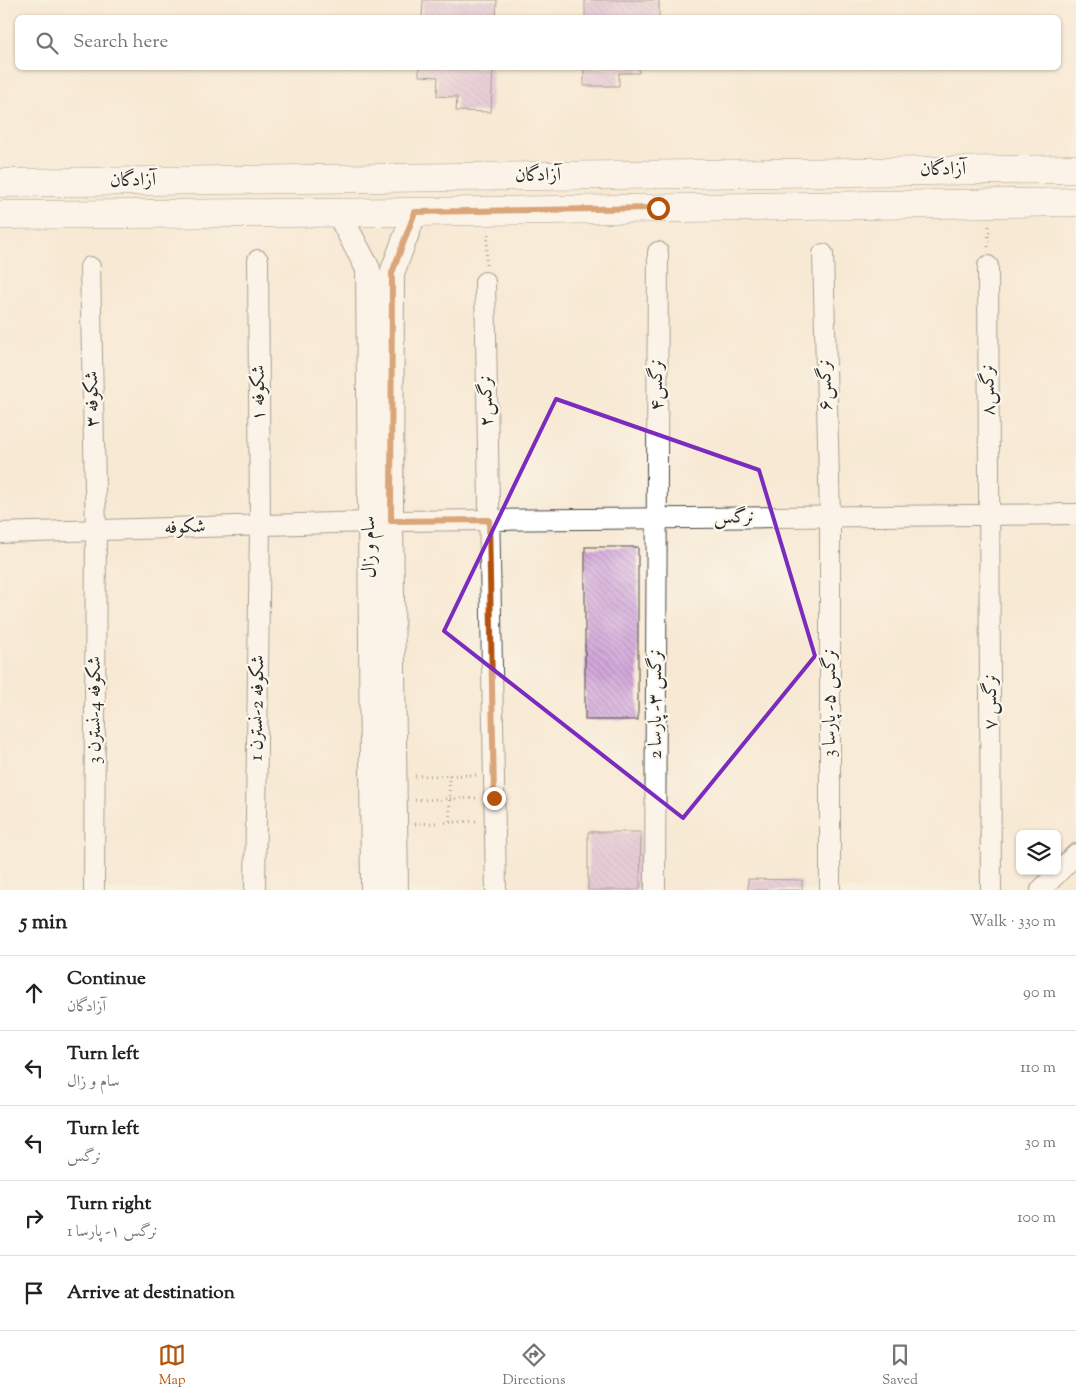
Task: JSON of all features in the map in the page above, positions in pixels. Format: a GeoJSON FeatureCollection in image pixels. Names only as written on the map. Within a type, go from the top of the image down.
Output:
{"type":"FeatureCollection","features":[{"type":"Feature","properties":{"kind":"main road","name":"آزادگان"},"geometry":{"type":"LineString","coordinates":[[0,183],[1076,169]]}},
{"type":"Feature","properties":{"kind":"main road"},"geometry":{"type":"LineString","coordinates":[[718,173],[718,207]]}},
{"type":"Feature","properties":{"kind":"main road","name":"آزادگان"},"geometry":{"type":"LineString","coordinates":[[0,215],[415,212],[1076,202]]}},
{"type":"Feature","properties":{"kind":"street","name":"سام و زال"},"geometry":{"type":"LineString","coordinates":[[338,212],[368,268],[394,777],[396,890]]}},
{"type":"Feature","properties":{"kind":"street","name":"سام و زال"},"geometry":{"type":"LineString","coordinates":[[374,890],[380,522],[392,273],[415,212]]}},
{"type":"Feature","properties":{"kind":"street","name":"نرگس۴"},"geometry":{"type":"LineString","coordinates":[[656,519],[658,252]]}},
{"type":"Feature","properties":{"kind":"street","name":"نرگس۶"},"geometry":{"type":"LineString","coordinates":[[823,254],[830,517]]}},
{"type":"Feature","properties":{"kind":"street","name":"شکوفه ۱"},"geometry":{"type":"LineString","coordinates":[[258,260],[260,526]]}},
{"type":"Feature","properties":{"kind":"street","name":"شکوفه ۳"},"geometry":{"type":"LineString","coordinates":[[90,266],[96,531]]}},
{"type":"Feature","properties":{"kind":"street","name":"نرگس۸"},"geometry":{"type":"LineString","coordinates":[[988,266],[990,515]]}},
{"type":"Feature","properties":{"kind":"street","name":"نرگس۲"},"geometry":{"type":"LineString","coordinates":[[485,282],[496,890]]}},
{"type":"Feature","properties":{"kind":"street","name":"نرگس"},"geometry":{"type":"LineString","coordinates":[[380,522],[1076,514]]}},
{"type":"Feature","properties":{"kind":"street","name":"نرگس ۷"},"geometry":{"type":"LineString","coordinates":[[990,515],[991,890]]}},
{"type":"Feature","properties":{"kind":"street","name":"نرگس ۵- پارسا 3"},"geometry":{"type":"LineString","coordinates":[[830,517],[830,890]]}},
{"type":"Feature","properties":{"kind":"street","name":"نرگس ۳- پارسا 2"},"geometry":{"type":"LineString","coordinates":[[655,890],[656,519]]}},
{"type":"Feature","properties":{"kind":"street","name":"شکوفه"},"geometry":{"type":"LineString","coordinates":[[0,533],[380,522]]}},
{"type":"Feature","properties":{"kind":"street","name":"شکوفه 2-نسترن 1"},"geometry":{"type":"LineString","coordinates":[[256,890],[260,526]]}},
{"type":"Feature","properties":{"kind":"street","name":"شکوفه 4-نسترن 3"},"geometry":{"type":"LineString","coordinates":[[94,890],[96,531]]}},
{"type":"Feature","properties":{"kind":"street"},"geometry":{"type":"LineString","coordinates":[[1041,890],[1076,854]]}},
{"type":"Feature","properties":{"kind":"path"},"geometry":{"type":"LineString","coordinates":[[988,266],[990,203]]}},
{"type":"Feature","properties":{"kind":"path"},"geometry":{"type":"LineString","coordinates":[[394,777],[494,774]]}},
{"type":"Feature","properties":{"kind":"path"},"geometry":{"type":"LineString","coordinates":[[449,775],[450,822]]}},
{"type":"Feature","properties":{"kind":"path"},"geometry":{"type":"LineString","coordinates":[[395,800],[494,798]]}},
{"type":"Feature","properties":{"kind":"path"},"geometry":{"type":"LineString","coordinates":[[395,824],[494,821]]}},
{"type":"Feature","properties":{"kind":"highlighted area"},"geometry":{"type":"Polygon","coordinates":[[[556,399],[759,470],[815,656],[683,818],[444,631],[556,399]]]}},
{"type":"Feature","properties":{"kind":"building"},"geometry":{"type":"Polygon","coordinates":[[[423,0],[497,0],[496,15],[422,15],[423,0]]]}},
{"type":"Feature","properties":{"kind":"building"},"geometry":{"type":"Polygon","coordinates":[[[585,0],[659,0],[659,15],[585,15],[585,0]]]}},
{"type":"Feature","properties":{"kind":"building"},"geometry":{"type":"Polygon","coordinates":[[[419,70],[493,70],[491,112],[456,111],[457,97],[437,96],[438,77],[419,76],[419,70]]]}},
{"type":"Feature","properties":{"kind":"building"},"geometry":{"type":"Polygon","coordinates":[[[584,70],[639,70],[639,73],[619,73],[619,86],[584,86],[584,70]]]}},
{"type":"Feature","properties":{"kind":"building"},"geometry":{"type":"Polygon","coordinates":[[[585,547],[638,547],[638,720],[585,720],[585,547]]]}},
{"type":"Feature","properties":{"kind":"building"},"geometry":{"type":"Polygon","coordinates":[[[588,832],[641,832],[640,890],[588,890],[588,832]]]}},
{"type":"Feature","properties":{"kind":"building"},"geometry":{"type":"Polygon","coordinates":[[[748,879],[802,880],[802,890],[748,890],[748,879]]]}},
{"type":"Feature","properties":{"kind":"route"},"geometry":{"type":"LineString","coordinates":[[494,798],[489,520],[391,521],[392,273],[415,212],[658,208]]}}]}
